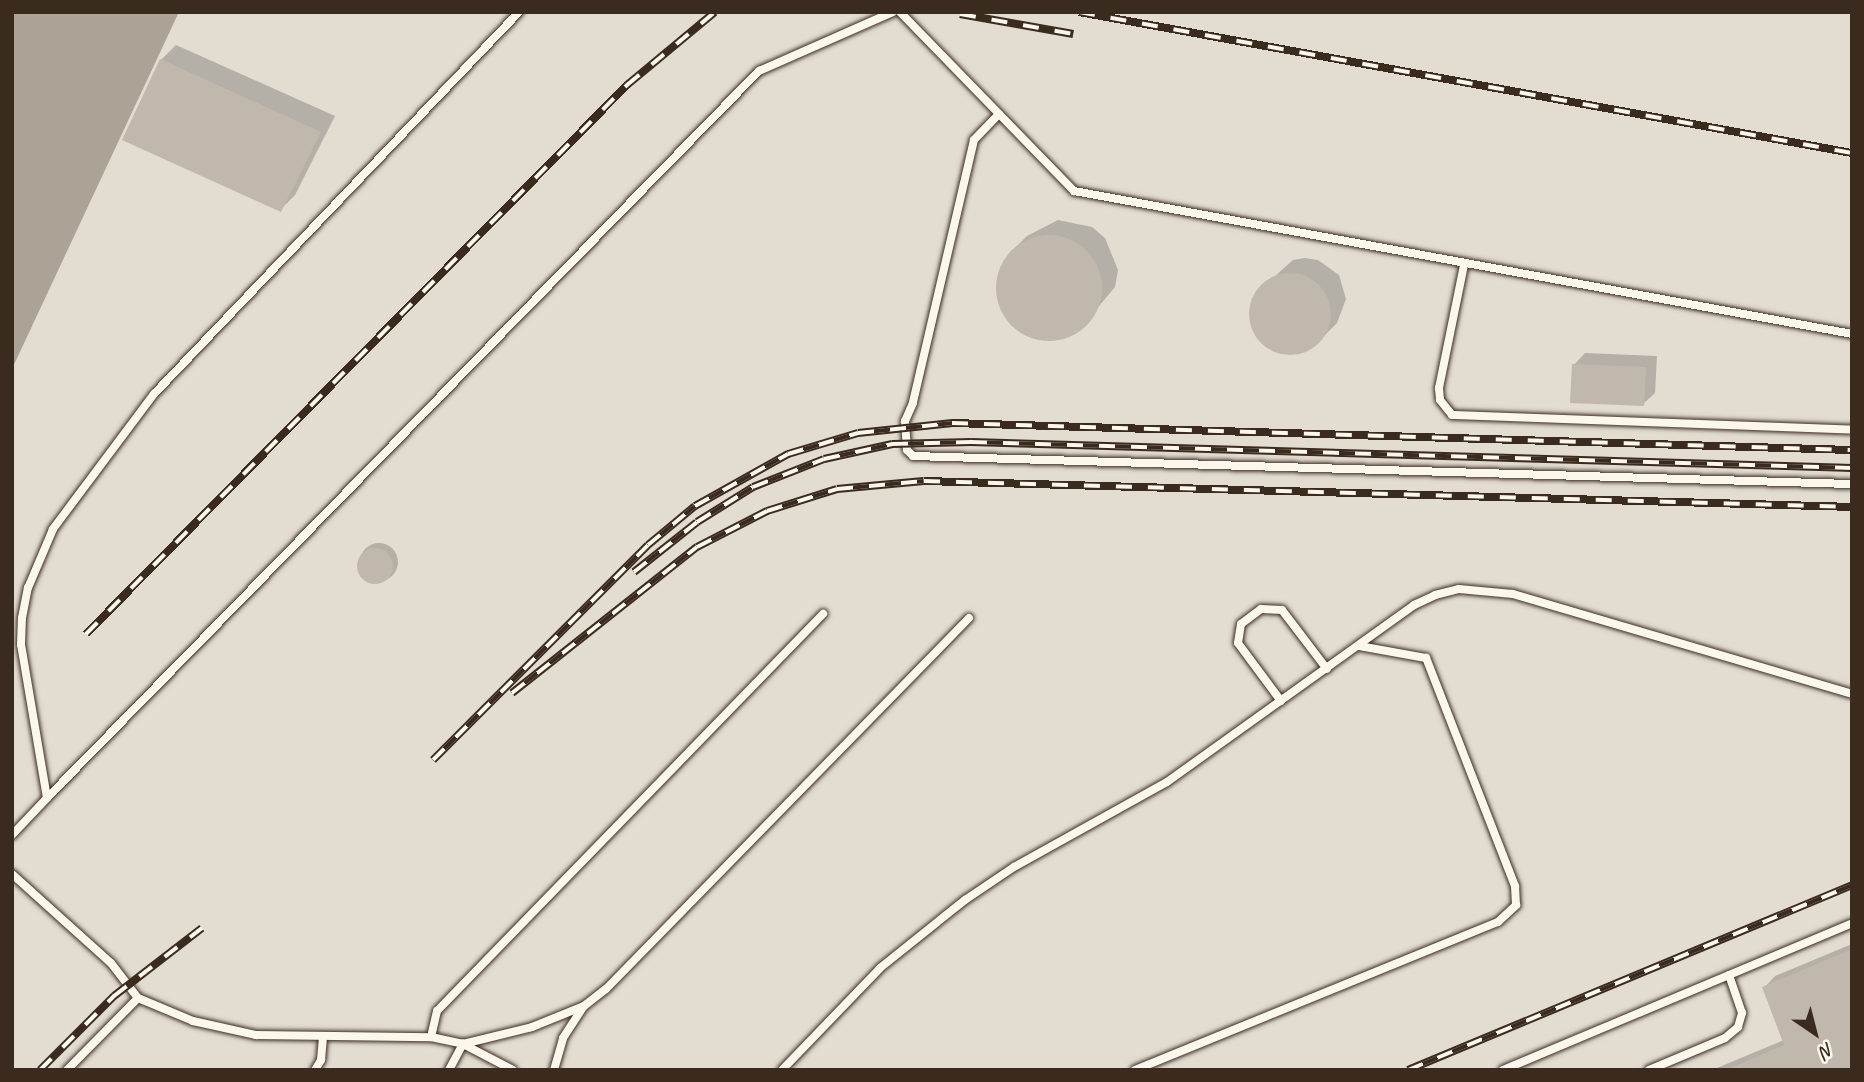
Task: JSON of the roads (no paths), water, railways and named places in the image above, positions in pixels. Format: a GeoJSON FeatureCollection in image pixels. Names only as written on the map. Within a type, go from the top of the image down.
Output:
{"type":"FeatureCollection","features":[{"type":"Feature","properties":{"kind":"lane"},"geometry":{"type":"LineString","coordinates":[[47,798],[22,645],[22,618],[27,588],[53,529],[154,394],[519,12]]}},
{"type":"Feature","properties":{"kind":"lane"},"geometry":{"type":"LineString","coordinates":[[12,835],[759,71],[893,12]]}},
{"type":"Feature","properties":{"kind":"lane"},"geometry":{"type":"LineString","coordinates":[[900,12],[1074,191],[1464,265],[1852,334]]}},
{"type":"Feature","properties":{"kind":"lane"},"geometry":{"type":"LineString","coordinates":[[999,114],[974,140],[913,403],[905,421],[907,450],[913,456],[1852,484]]}},
{"type":"Feature","properties":{"kind":"lane"},"geometry":{"type":"LineString","coordinates":[[1464,265],[1439,388],[1440,400],[1452,415],[1852,430]]}},
{"type":"Feature","properties":{"kind":"lane"},"geometry":{"type":"LineString","coordinates":[[782,1070],[880,968],[965,900],[1014,867],[1167,782],[1414,605],[1436,595],[1460,589],[1487,590],[1852,694]]}},
{"type":"Feature","properties":{"kind":"lane"},"geometry":{"type":"LineString","coordinates":[[1282,701],[1238,643],[1241,624],[1261,609],[1282,610],[1327,669]]}},
{"type":"Feature","properties":{"kind":"lane"},"geometry":{"type":"LineString","coordinates":[[431,1037],[437,1011],[823,614]]}},
{"type":"Feature","properties":{"kind":"lane"},"geometry":{"type":"LineString","coordinates":[[554,1070],[563,1038],[584,1006],[969,618]]}},
{"type":"Feature","properties":{"kind":"lane"},"geometry":{"type":"LineString","coordinates":[[1135,1070],[1498,922],[1516,905],[1515,886],[1426,658],[1359,646]]}},
{"type":"Feature","properties":{"kind":"lane"},"geometry":{"type":"LineString","coordinates":[[12,874],[111,963],[138,998],[193,1021],[256,1035],[431,1037],[463,1044],[513,1070]]}},
{"type":"Feature","properties":{"kind":"lane"},"geometry":{"type":"LineString","coordinates":[[1503,1070],[1852,923]]}},
{"type":"Feature","properties":{"kind":"lane"},"geometry":{"type":"LineString","coordinates":[[1649,1070],[1725,1038],[1738,1027],[1742,1013],[1729,975]]}},
{"type":"Feature","properties":{"kind":"lane"},"geometry":{"type":"LineString","coordinates":[[67,1070],[138,998]]}},
{"type":"Feature","properties":{"kind":"lane"},"geometry":{"type":"LineString","coordinates":[[449,1070],[463,1044],[532,1027],[584,1006]]}},
{"type":"Feature","properties":{"kind":"lane"},"geometry":{"type":"LineString","coordinates":[[314,1070],[321,1060],[323,1036]]}},
{"type":"Feature","properties":{"kind":"railway"},"geometry":{"type":"LineString","coordinates":[[86,634],[627,85],[715,12]]}},
{"type":"Feature","properties":{"kind":"railway"},"geometry":{"type":"LineString","coordinates":[[1079,12],[1852,153]]}},
{"type":"Feature","properties":{"kind":"railway"},"geometry":{"type":"LineString","coordinates":[[960,14],[1073,34]]}},
{"type":"Feature","properties":{"kind":"railway"},"geometry":{"type":"LineString","coordinates":[[433,760],[648,545],[695,506],[788,454],[858,433],[952,423],[1852,450]]}},
{"type":"Feature","properties":{"kind":"railway"},"geometry":{"type":"LineString","coordinates":[[634,572],[697,522],[753,487],[824,459],[892,444],[971,442],[1852,468]]}},
{"type":"Feature","properties":{"kind":"railway"},"geometry":{"type":"LineString","coordinates":[[512,693],[697,547],[767,511],[837,489],[924,481],[1852,507]]}},
{"type":"Feature","properties":{"kind":"railway"},"geometry":{"type":"LineString","coordinates":[[1408,1070],[1852,885]]}},
{"type":"Feature","properties":{"kind":"railway"},"geometry":{"type":"LineString","coordinates":[[40,1070],[114,996],[202,928]]}}]}
